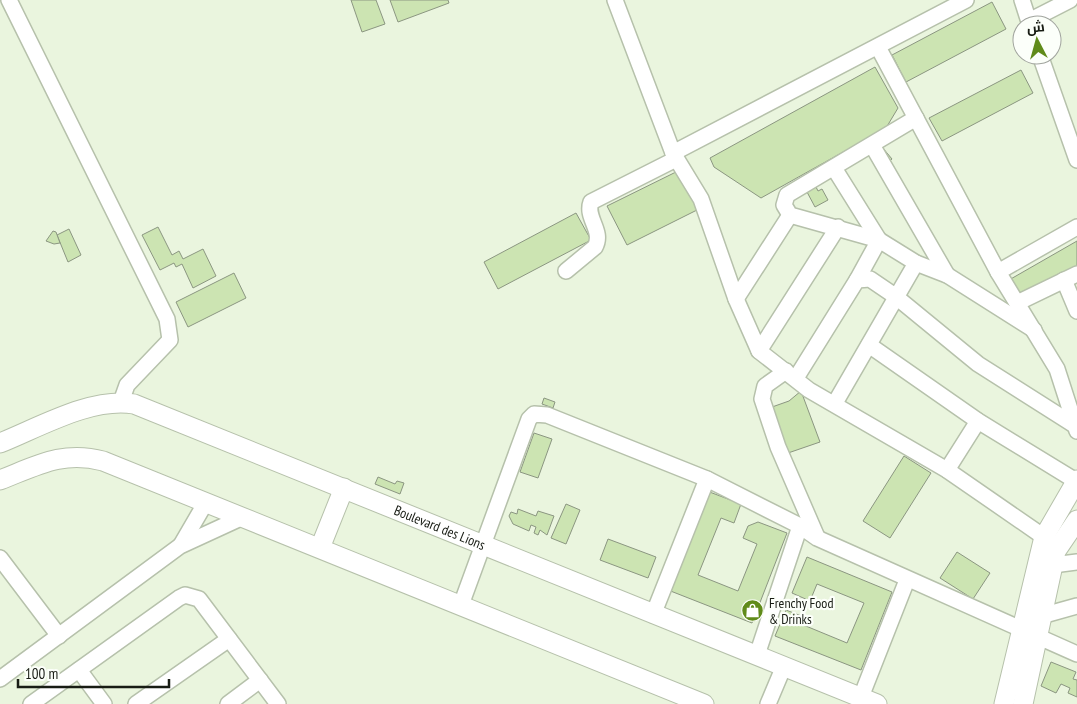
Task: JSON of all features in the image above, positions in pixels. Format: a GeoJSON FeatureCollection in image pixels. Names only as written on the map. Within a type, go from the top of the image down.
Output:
{"type":"FeatureCollection","features":[{"type":"Feature","properties":{"kind":"main road","name":"Boulevard des Lions"},"geometry":{"type":"LineString","coordinates":[[0,443],[97,404],[121,402],[134,404],[869,701]]}},
{"type":"Feature","properties":{"kind":"main road"},"geometry":{"type":"LineString","coordinates":[[0,480],[52,460],[80,456],[102,461],[704,704]]}},
{"type":"Feature","properties":{"kind":"main road"},"geometry":{"type":"LineString","coordinates":[[1023,704],[1029,633],[1044,538],[1076,480]]}},
{"type":"Feature","properties":{"kind":"main road"},"geometry":{"type":"LineString","coordinates":[[320,548],[344,488]]}},
{"type":"Feature","properties":{"kind":"main road"},"geometry":{"type":"LineString","coordinates":[[1004,704],[1029,633],[1042,616],[1056,552],[1077,520]]}},
{"type":"Feature","properties":{"kind":"street"},"geometry":{"type":"LineString","coordinates":[[9,0],[167,319],[170,340],[127,386],[121,402]]}},
{"type":"Feature","properties":{"kind":"street"},"geometry":{"type":"LineString","coordinates":[[615,0],[674,156],[701,199],[736,299],[758,351],[808,390],[946,470],[1044,538]]}},
{"type":"Feature","properties":{"kind":"street"},"geometry":{"type":"LineString","coordinates":[[566,271],[595,247],[598,242],[599,235],[590,211],[591,202],[966,0]]}},
{"type":"Feature","properties":{"kind":"street"},"geometry":{"type":"LineString","coordinates":[[1022,0],[1027,15]]}},
{"type":"Feature","properties":{"kind":"street"},"geometry":{"type":"LineString","coordinates":[[1043,15],[1070,0]]}},
{"type":"Feature","properties":{"kind":"street"},"geometry":{"type":"LineString","coordinates":[[878,47],[998,272],[1057,369],[1076,428]]}},
{"type":"Feature","properties":{"kind":"street"},"geometry":{"type":"LineString","coordinates":[[1044,65],[1076,155]]}},
{"type":"Feature","properties":{"kind":"street"},"geometry":{"type":"LineString","coordinates":[[916,118],[787,195],[784,205],[790,215],[879,240],[916,263],[947,275],[1034,330]]}},
{"type":"Feature","properties":{"kind":"street"},"geometry":{"type":"LineString","coordinates":[[872,145],[947,275]]}},
{"type":"Feature","properties":{"kind":"street"},"geometry":{"type":"LineString","coordinates":[[834,168],[879,240]]}},
{"type":"Feature","properties":{"kind":"street"},"geometry":{"type":"LineString","coordinates":[[736,299],[790,215]]}},
{"type":"Feature","properties":{"kind":"street"},"geometry":{"type":"LineString","coordinates":[[758,351],[838,227]]}},
{"type":"Feature","properties":{"kind":"street"},"geometry":{"type":"LineString","coordinates":[[998,272],[1077,227]]}},
{"type":"Feature","properties":{"kind":"street"},"geometry":{"type":"LineString","coordinates":[[817,538],[778,446],[762,399],[765,386],[791,375],[857,280],[879,240]]}},
{"type":"Feature","properties":{"kind":"street"},"geometry":{"type":"LineString","coordinates":[[835,404],[895,296],[916,263]]}},
{"type":"Feature","properties":{"kind":"street"},"geometry":{"type":"LineString","coordinates":[[1018,303],[1071,277],[1077,311]]}},
{"type":"Feature","properties":{"kind":"street"},"geometry":{"type":"LineString","coordinates":[[857,280],[870,279],[895,296],[978,364],[1076,428]]}},
{"type":"Feature","properties":{"kind":"street"},"geometry":{"type":"LineString","coordinates":[[869,345],[978,421],[1076,480]]}},
{"type":"Feature","properties":{"kind":"street"},"geometry":{"type":"LineString","coordinates":[[460,605],[529,419],[534,414],[547,414],[707,479],[800,526],[817,538],[1077,654]]}},
{"type":"Feature","properties":{"kind":"street"},"geometry":{"type":"LineString","coordinates":[[946,470],[978,421]]}},
{"type":"Feature","properties":{"kind":"street"},"geometry":{"type":"LineString","coordinates":[[653,615],[707,479]]}},
{"type":"Feature","properties":{"kind":"street"},"geometry":{"type":"LineString","coordinates":[[180,546],[206,502]]}},
{"type":"Feature","properties":{"kind":"street"},"geometry":{"type":"LineString","coordinates":[[0,679],[180,546],[243,517]]}},
{"type":"Feature","properties":{"kind":"street"},"geometry":{"type":"LineString","coordinates":[[757,655],[800,526]]}},
{"type":"Feature","properties":{"kind":"street"},"geometry":{"type":"LineString","coordinates":[[0,558],[59,636]]}},
{"type":"Feature","properties":{"kind":"street"},"geometry":{"type":"LineString","coordinates":[[1053,565],[1077,562]]}},
{"type":"Feature","properties":{"kind":"street"},"geometry":{"type":"LineString","coordinates":[[869,701],[908,580]]}},
{"type":"Feature","properties":{"kind":"street"},"geometry":{"type":"LineString","coordinates":[[31,704],[185,595],[199,599],[278,704]]}},
{"type":"Feature","properties":{"kind":"street"},"geometry":{"type":"LineString","coordinates":[[1042,616],[1077,606]]}},
{"type":"Feature","properties":{"kind":"street"},"geometry":{"type":"LineString","coordinates":[[136,704],[229,639]]}},
{"type":"Feature","properties":{"kind":"street"},"geometry":{"type":"LineString","coordinates":[[768,704],[784,666]]}},
{"type":"Feature","properties":{"kind":"street"},"geometry":{"type":"LineString","coordinates":[[79,670],[104,704]]}},
{"type":"Feature","properties":{"kind":"street"},"geometry":{"type":"LineString","coordinates":[[228,704],[260,680]]}},
{"type":"Feature","properties":{"kind":"building"},"geometry":{"type":"Polygon","coordinates":[[[351,0],[376,0],[385,24],[362,32],[351,0]]]}},
{"type":"Feature","properties":{"kind":"building"},"geometry":{"type":"Polygon","coordinates":[[[390,0],[448,0],[449,3],[398,22],[390,0]]]}},
{"type":"Feature","properties":{"kind":"building"},"geometry":{"type":"Polygon","coordinates":[[[992,2],[1006,29],[906,82],[892,55],[992,2]]]}},
{"type":"Feature","properties":{"kind":"building"},"geometry":{"type":"Polygon","coordinates":[[[875,67],[898,108],[886,128],[761,198],[714,167],[710,158],[875,67]]]}},
{"type":"Feature","properties":{"kind":"building"},"geometry":{"type":"Polygon","coordinates":[[[1021,70],[1033,93],[942,141],[929,118],[1021,70]]]}},
{"type":"Feature","properties":{"kind":"building"},"geometry":{"type":"Polygon","coordinates":[[[882,147],[892,159],[887,163],[877,151],[882,147]]]}},
{"type":"Feature","properties":{"kind":"building"},"geometry":{"type":"Polygon","coordinates":[[[680,170],[699,209],[627,245],[607,206],[680,170]]]}},
{"type":"Feature","properties":{"kind":"building"},"geometry":{"type":"Polygon","coordinates":[[[816,187],[818,191],[822,189],[828,200],[815,207],[807,192],[816,187]]]}},
{"type":"Feature","properties":{"kind":"building"},"geometry":{"type":"Polygon","coordinates":[[[576,213],[591,240],[498,289],[484,262],[576,213]]]}},
{"type":"Feature","properties":{"kind":"building"},"geometry":{"type":"Polygon","coordinates":[[[158,227],[172,255],[179,251],[183,259],[203,249],[216,276],[193,288],[182,264],[176,267],[174,263],[160,270],[142,235],[158,227]]]}},
{"type":"Feature","properties":{"kind":"building"},"geometry":{"type":"Polygon","coordinates":[[[69,229],[81,255],[68,262],[57,235],[69,229]]]}},
{"type":"Feature","properties":{"kind":"building"},"geometry":{"type":"Polygon","coordinates":[[[53,231],[56,232],[60,243],[54,244],[46,241],[53,231]]]}},
{"type":"Feature","properties":{"kind":"building"},"geometry":{"type":"Polygon","coordinates":[[[1077,241],[1077,267],[1020,299],[1009,280],[1077,241]]]}},
{"type":"Feature","properties":{"kind":"building"},"geometry":{"type":"Polygon","coordinates":[[[234,273],[246,298],[188,327],[176,302],[234,273]]]}},
{"type":"Feature","properties":{"kind":"building"},"geometry":{"type":"Polygon","coordinates":[[[801,391],[820,442],[788,453],[772,407],[789,401],[801,391]]]}},
{"type":"Feature","properties":{"kind":"building"},"geometry":{"type":"Polygon","coordinates":[[[544,398],[555,402],[553,408],[542,404],[544,398]]]}},
{"type":"Feature","properties":{"kind":"building"},"geometry":{"type":"Polygon","coordinates":[[[534,433],[552,439],[538,478],[520,472],[534,433]]]}},
{"type":"Feature","properties":{"kind":"building"},"geometry":{"type":"Polygon","coordinates":[[[904,456],[931,473],[890,538],[863,521],[904,456]]]}},
{"type":"Feature","properties":{"kind":"building"},"geometry":{"type":"Polygon","coordinates":[[[378,477],[395,484],[397,481],[404,483],[400,494],[375,484],[378,477]]]}},
{"type":"Feature","properties":{"kind":"building"},"geometry":{"type":"Polygon","coordinates":[[[707,491],[741,504],[734,523],[721,518],[698,575],[738,591],[757,544],[743,538],[748,526],[758,522],[787,533],[752,623],[668,590],[707,491]]]}},
{"type":"Feature","properties":{"kind":"building"},"geometry":{"type":"Polygon","coordinates":[[[566,504],[580,510],[566,544],[551,538],[566,504]]]}},
{"type":"Feature","properties":{"kind":"building"},"geometry":{"type":"Polygon","coordinates":[[[518,509],[536,516],[538,511],[554,516],[547,535],[540,530],[538,535],[534,533],[536,527],[531,525],[529,531],[513,524],[509,516],[511,512],[517,514],[518,509]]]}},
{"type":"Feature","properties":{"kind":"building"},"geometry":{"type":"Polygon","coordinates":[[[608,539],[656,557],[648,578],[600,560],[608,539]]]}},
{"type":"Feature","properties":{"kind":"building"},"geometry":{"type":"Polygon","coordinates":[[[957,552],[990,573],[973,599],[940,578],[957,552]]]}},
{"type":"Feature","properties":{"kind":"building"},"geometry":{"type":"Polygon","coordinates":[[[807,557],[892,592],[861,670],[775,636],[786,610],[804,617],[801,624],[847,643],[864,603],[817,584],[810,601],[792,593],[807,557]]]}},
{"type":"Feature","properties":{"kind":"building"},"geometry":{"type":"Polygon","coordinates":[[[1051,662],[1076,672],[1073,679],[1077,680],[1077,697],[1068,693],[1070,688],[1061,684],[1056,693],[1041,686],[1051,662]]]}},
{"type":"Feature","properties":{"kind":"place","name":"Frenchy Food & Drinks"},"geometry":{"type":"Point","coordinates":[753,611]}}]}
